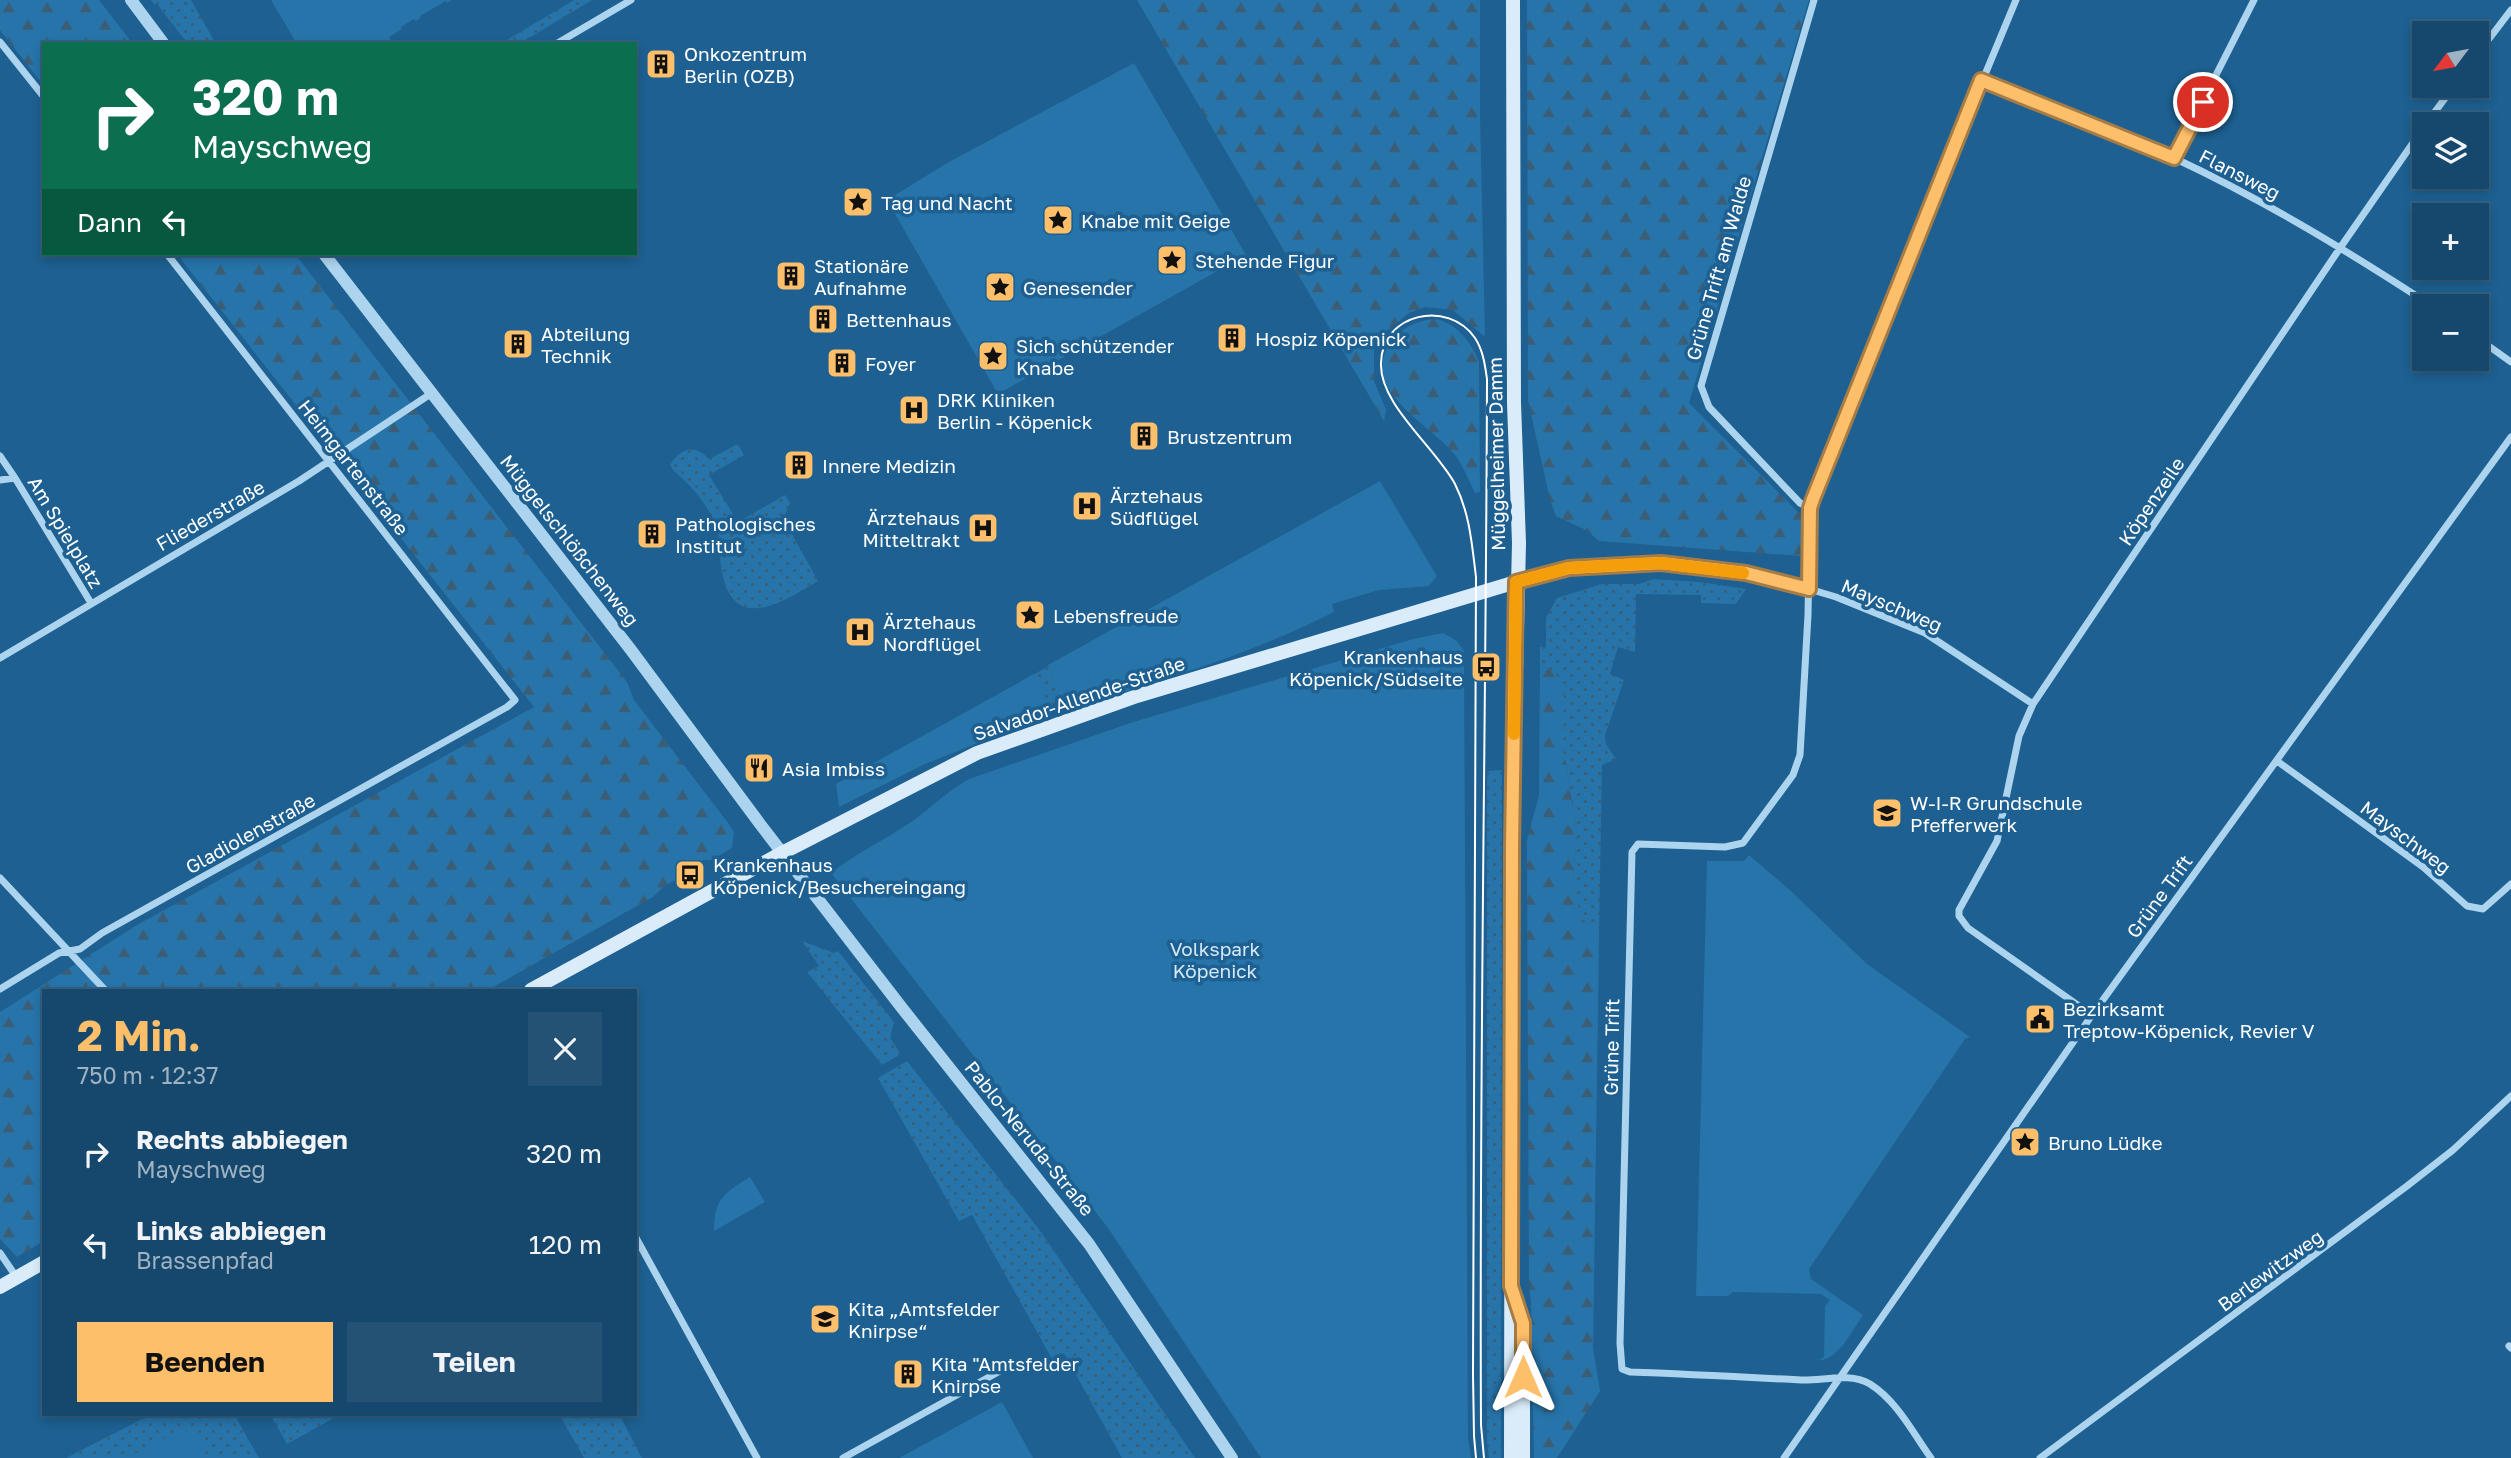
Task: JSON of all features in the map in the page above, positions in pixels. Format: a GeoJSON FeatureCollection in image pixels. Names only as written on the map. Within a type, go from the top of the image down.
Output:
{"type":"FeatureCollection","features":[{"type":"Feature","properties":{"kind":"main road","name":"Müggelheimer Damm"},"geometry":{"type":"LineString","coordinates":[[1511,1458],[1512,861],[1518,543],[1514,403],[1513,0]]}},
{"type":"Feature","properties":{"kind":"main road","name":"Salvador-Allende-Straße"},"geometry":{"type":"LineString","coordinates":[[533,989],[782,853],[977,752],[1138,696],[1516,582]]}},
{"type":"Feature","properties":{"kind":"main road"},"geometry":{"type":"LineString","coordinates":[[0,1287],[42,1263]]}},
{"type":"Feature","properties":{"kind":"main road","name":"Müggelheimer Damm"},"geometry":{"type":"LineString","coordinates":[[1511,1286],[1523,1323],[1523,1458]]}},
{"type":"Feature","properties":{"kind":"street"},"geometry":{"type":"LineString","coordinates":[[131,0],[162,42]]}},
{"type":"Feature","properties":{"kind":"street"},"geometry":{"type":"LineString","coordinates":[[559,42],[631,0]]}},
{"type":"Feature","properties":{"kind":"street","name":"Grüne Trift am Walde"},"geometry":{"type":"LineString","coordinates":[[1810,508],[1800,503],[1709,407],[1701,386],[1814,0]]}},
{"type":"Feature","properties":{"kind":"street"},"geometry":{"type":"LineString","coordinates":[[1809,589],[1810,508],[1981,80],[2016,0]]}},
{"type":"Feature","properties":{"kind":"street"},"geometry":{"type":"LineString","coordinates":[[2174,158],[2254,0]]}},
{"type":"Feature","properties":{"kind":"street"},"geometry":{"type":"LineString","coordinates":[[2489,39],[2511,10]]}},
{"type":"Feature","properties":{"kind":"street"},"geometry":{"type":"LineString","coordinates":[[0,41],[42,94]]}},
{"type":"Feature","properties":{"kind":"street","name":"Flansweg"},"geometry":{"type":"LineString","coordinates":[[1981,80],[2174,158],[2262,202],[2413,294]]}},
{"type":"Feature","properties":{"kind":"street","name":"Köpenzeile"},"geometry":{"type":"LineString","coordinates":[[2092,1015],[1968,928],[1959,916],[1959,910],[1997,841],[2019,736],[2033,704],[2412,145]]}},
{"type":"Feature","properties":{"kind":"street","name":"Heimgartenstraße"},"geometry":{"type":"LineString","coordinates":[[169,256],[515,700]]}},
{"type":"Feature","properties":{"kind":"street","name":"Müggelschlößchenweg"},"geometry":{"type":"LineString","coordinates":[[326,256],[631,650],[782,853]]}},
{"type":"Feature","properties":{"kind":"street"},"geometry":{"type":"LineString","coordinates":[[2489,346],[2511,362]]}},
{"type":"Feature","properties":{"kind":"street","name":"Fliederstraße"},"geometry":{"type":"LineString","coordinates":[[0,658],[330,461],[432,393]]}},
{"type":"Feature","properties":{"kind":"street","name":"Grüne Trift"},"geometry":{"type":"LineString","coordinates":[[1784,1458],[2092,1015],[2511,437]]}},
{"type":"Feature","properties":{"kind":"street","name":"Am Spielplatz"},"geometry":{"type":"LineString","coordinates":[[0,456],[90,603]]}},
{"type":"Feature","properties":{"kind":"street","name":"Am Spielplatz"},"geometry":{"type":"LineString","coordinates":[[0,480],[15,478]]}},
{"type":"Feature","properties":{"kind":"street","name":"Mayschweg"},"geometry":{"type":"LineString","coordinates":[[1516,582],[1569,568],[1661,563],[1746,573],[1809,589],[1893,618],[1934,638],[2033,704]]}},
{"type":"Feature","properties":{"kind":"street","name":"Grüne Trift"},"geometry":{"type":"LineString","coordinates":[[1809,589],[1800,755],[1793,775],[1743,843],[1725,846],[1637,844],[1632,852],[1619,1354],[1622,1369],[1630,1372],[1808,1380],[1840,1378]]}},
{"type":"Feature","properties":{"kind":"street","name":"Gladiolenstraße"},"geometry":{"type":"LineString","coordinates":[[0,989],[59,953],[80,949],[102,933],[507,707],[515,700]]}},
{"type":"Feature","properties":{"kind":"street","name":"Mayschweg"},"geometry":{"type":"LineString","coordinates":[[2277,761],[2423,867],[2468,906],[2483,909],[2511,884]]}},
{"type":"Feature","properties":{"kind":"street","name":"Pablo-Neruda-Straße"},"geometry":{"type":"LineString","coordinates":[[782,853],[1090,1244],[1232,1458]]}},
{"type":"Feature","properties":{"kind":"street"},"geometry":{"type":"LineString","coordinates":[[0,878],[105,989]]}},
{"type":"Feature","properties":{"kind":"street","name":"Berlewitzweg"},"geometry":{"type":"LineString","coordinates":[[2040,1458],[2407,1186],[2453,1150],[2511,1097]]}},
{"type":"Feature","properties":{"kind":"street"},"geometry":{"type":"LineString","coordinates":[[637,1240],[757,1458]]}},
{"type":"Feature","properties":{"kind":"street"},"geometry":{"type":"LineString","coordinates":[[0,1253],[17,1278]]}},
{"type":"Feature","properties":{"kind":"street"},"geometry":{"type":"LineString","coordinates":[[843,1458],[1009,1366]]}},
{"type":"Feature","properties":{"kind":"street"},"geometry":{"type":"LineString","coordinates":[[1840,1378],[1868,1383],[1886,1396],[1931,1458]]}},
{"type":"Feature","properties":{"kind":"green space"},"geometry":{"type":"Polygon","coordinates":[[[0,0],[99,0],[131,42],[42,42],[42,83],[0,30],[0,0]]]}},
{"type":"Feature","properties":{"kind":"green space"},"geometry":{"type":"Polygon","coordinates":[[[151,0],[191,0],[215,42],[186,42],[157,4],[151,0]]]}},
{"type":"Feature","properties":{"kind":"green space"},"geometry":{"type":"Polygon","coordinates":[[[271,0],[452,0],[401,27],[402,29],[389,37],[391,40],[388,42],[296,42],[271,0]]]}},
{"type":"Feature","properties":{"kind":"green space"},"geometry":{"type":"Polygon","coordinates":[[[574,0],[592,0],[522,42],[503,42],[574,0]]]}},
{"type":"Feature","properties":{"kind":"green space"},"geometry":{"type":"Polygon","coordinates":[[[1137,0],[1480,0],[1485,337],[1453,310],[1425,307],[1409,313],[1383,334],[1374,350],[1374,381],[1386,410],[1384,421],[1137,0]]]}},
{"type":"Feature","properties":{"kind":"green space"},"geometry":{"type":"Polygon","coordinates":[[[1527,0],[1809,0],[1689,403],[1803,517],[1800,556],[1599,541],[1586,530],[1556,516],[1528,400],[1527,0]]]}},
{"type":"Feature","properties":{"kind":"green space"},"geometry":{"type":"Polygon","coordinates":[[[1134,63],[1246,255],[998,394],[887,200],[947,163],[1134,63]]]}},
{"type":"Feature","properties":{"kind":"green space"},"geometry":{"type":"Polygon","coordinates":[[[179,256],[297,256],[627,682],[634,700],[729,824],[734,832],[732,848],[711,860],[703,860],[682,873],[683,876],[664,886],[653,897],[490,989],[42,989],[42,1242],[17,1257],[0,1239],[0,1012],[137,925],[534,707],[179,256]]]}},
{"type":"Feature","properties":{"kind":"green space"},"geometry":{"type":"Polygon","coordinates":[[[1434,319],[1456,328],[1479,361],[1480,492],[1475,493],[1455,455],[1403,407],[1391,393],[1384,378],[1383,362],[1393,339],[1408,326],[1434,319]]]}},
{"type":"Feature","properties":{"kind":"green space"},"geometry":{"type":"Polygon","coordinates":[[[738,444],[744,455],[709,475],[738,522],[785,495],[790,503],[785,515],[787,525],[818,581],[793,596],[765,607],[752,608],[740,604],[730,595],[723,577],[718,533],[713,519],[699,496],[670,465],[683,451],[699,451],[709,459],[738,444]]]}},
{"type":"Feature","properties":{"kind":"green space"},"geometry":{"type":"Polygon","coordinates":[[[1380,481],[1437,576],[1429,586],[1379,590],[1332,604],[1334,612],[1241,653],[1081,705],[1069,700],[1060,690],[1048,665],[1380,481]]]}},
{"type":"Feature","properties":{"kind":"green space"},"geometry":{"type":"Polygon","coordinates":[[[1654,579],[1746,589],[1736,604],[1701,603],[1701,595],[1636,594],[1635,652],[1618,647],[1610,674],[1624,680],[1605,735],[1606,744],[1616,759],[1602,765],[1599,938],[1582,920],[1577,908],[1573,880],[1577,833],[1563,747],[1563,705],[1554,672],[1540,665],[1540,647],[1546,647],[1546,618],[1557,598],[1602,584],[1639,584],[1654,579]]]}},
{"type":"Feature","properties":{"kind":"green space","name":"Volkspark Köpenick"},"geometry":{"type":"Polygon","coordinates":[[[1443,633],[1457,641],[1464,651],[1468,1438],[1471,1458],[1261,1458],[1108,1228],[831,873],[911,822],[969,779],[1130,723],[1413,639],[1443,633]]]}},
{"type":"Feature","properties":{"kind":"green space"},"geometry":{"type":"Polygon","coordinates":[[[1096,640],[1121,686],[1039,715],[1020,682],[1096,640]]]}},
{"type":"Feature","properties":{"kind":"green space"},"geometry":{"type":"Polygon","coordinates":[[[1540,665],[1554,672],[1564,687],[1563,747],[1577,833],[1573,880],[1580,916],[1599,938],[1593,1348],[1600,1391],[1557,1458],[1534,1458],[1529,1285],[1527,840],[1539,795],[1540,665]]]}},
{"type":"Feature","properties":{"kind":"green space"},"geometry":{"type":"Polygon","coordinates":[[[1034,674],[1045,700],[1042,717],[923,765],[839,807],[836,784],[1034,674]]]}},
{"type":"Feature","properties":{"kind":"green space"},"geometry":{"type":"Polygon","coordinates":[[[1502,770],[1501,1458],[1489,1458],[1487,771],[1502,770]]]}},
{"type":"Feature","properties":{"kind":"green space"},"geometry":{"type":"Polygon","coordinates":[[[1749,855],[1867,964],[1970,1037],[1965,1039],[1809,1269],[1811,1279],[1863,1315],[1839,1350],[1826,1359],[1819,1360],[1824,1357],[1825,1306],[1830,1300],[1821,1294],[1733,1292],[1728,1296],[1696,1296],[1707,861],[1744,861],[1749,855]]]}},
{"type":"Feature","properties":{"kind":"green space"},"geometry":{"type":"Polygon","coordinates":[[[802,941],[834,953],[838,951],[894,1022],[890,1038],[901,1054],[882,1065],[807,972],[819,966],[802,941]]]}},
{"type":"Feature","properties":{"kind":"green space"},"geometry":{"type":"Polygon","coordinates":[[[907,1061],[1041,1232],[1195,1458],[1122,1458],[1064,1353],[1052,1359],[972,1215],[959,1221],[878,1078],[907,1061]]]}},
{"type":"Feature","properties":{"kind":"green space"},"geometry":{"type":"Polygon","coordinates":[[[750,1177],[765,1202],[714,1231],[716,1211],[722,1198],[750,1177]]]}},
{"type":"Feature","properties":{"kind":"green space"},"geometry":{"type":"Polygon","coordinates":[[[1002,1402],[1033,1458],[899,1458],[1002,1402]]]}},
{"type":"Feature","properties":{"kind":"green space"},"geometry":{"type":"Polygon","coordinates":[[[148,1416],[235,1416],[259,1458],[66,1458],[148,1416]]]}},
{"type":"Feature","properties":{"kind":"green space"},"geometry":{"type":"Polygon","coordinates":[[[271,1416],[337,1416],[287,1444],[271,1416]]]}},
{"type":"Feature","properties":{"kind":"green space"},"geometry":{"type":"Polygon","coordinates":[[[560,1416],[620,1416],[642,1458],[584,1458],[560,1416]]]}},
{"type":"Feature","properties":{"kind":"green space"},"geometry":{"type":"Polygon","coordinates":[[[181,1429],[201,1437],[205,1445],[205,1458],[128,1458],[181,1429]]]}},
{"type":"Feature","properties":{"kind":"tram line"},"geometry":{"type":"LineString","coordinates":[[1476,1458],[1473,1374],[1476,577],[1470,530],[1460,495],[1446,470],[1398,410],[1383,378],[1381,363],[1384,346],[1392,333],[1404,323],[1418,317],[1434,316],[1449,318],[1463,326],[1475,338],[1482,353],[1487,379],[1481,1163],[1481,1425],[1484,1458]]}},
{"type":"Feature","properties":{"kind":"slow traffic"},"geometry":{"type":"LineString","coordinates":[[1514,734],[1516,582],[1569,568],[1661,563],[1743,573]]}},
{"type":"Feature","properties":{"kind":"place","name":"Onkozentrum Berlin (OZB)"},"geometry":{"type":"Point","coordinates":[661,64]}},
{"type":"Feature","properties":{"kind":"place","name":"Tag und Nacht"},"geometry":{"type":"Point","coordinates":[858,202]}},
{"type":"Feature","properties":{"kind":"place","name":"Knabe mit Geige"},"geometry":{"type":"Point","coordinates":[1058,220]}},
{"type":"Feature","properties":{"kind":"place","name":"Stehende Figur"},"geometry":{"type":"Point","coordinates":[1172,260]}},
{"type":"Feature","properties":{"kind":"place","name":"Stationäre Aufnahme"},"geometry":{"type":"Point","coordinates":[791,276]}},
{"type":"Feature","properties":{"kind":"place","name":"Genesender"},"geometry":{"type":"Point","coordinates":[1000,287]}},
{"type":"Feature","properties":{"kind":"place","name":"Bettenhaus"},"geometry":{"type":"Point","coordinates":[823,319]}},
{"type":"Feature","properties":{"kind":"place","name":"Hospiz Köpenick"},"geometry":{"type":"Point","coordinates":[1232,338]}},
{"type":"Feature","properties":{"kind":"place","name":"Abteilung Technik"},"geometry":{"type":"Point","coordinates":[518,344]}},
{"type":"Feature","properties":{"kind":"place","name":"Sich schützender Knabe"},"geometry":{"type":"Point","coordinates":[993,356]}},
{"type":"Feature","properties":{"kind":"place","name":"Foyer"},"geometry":{"type":"Point","coordinates":[842,363]}},
{"type":"Feature","properties":{"kind":"place","name":"DRK Kliniken Berlin - Köpenick"},"geometry":{"type":"Point","coordinates":[914,410]}},
{"type":"Feature","properties":{"kind":"place","name":"Brustzentrum"},"geometry":{"type":"Point","coordinates":[1144,436]}},
{"type":"Feature","properties":{"kind":"place","name":"Innere Medizin"},"geometry":{"type":"Point","coordinates":[799,465]}},
{"type":"Feature","properties":{"kind":"place","name":"Ärztehaus Südflügel"},"geometry":{"type":"Point","coordinates":[1087,506]}},
{"type":"Feature","properties":{"kind":"place","name":"Ärztehaus Mitteltrakt"},"geometry":{"type":"Point","coordinates":[983,528]}},
{"type":"Feature","properties":{"kind":"place","name":"Pathologisches Institut"},"geometry":{"type":"Point","coordinates":[652,534]}},
{"type":"Feature","properties":{"kind":"place","name":"Lebensfreude"},"geometry":{"type":"Point","coordinates":[1030,615]}},
{"type":"Feature","properties":{"kind":"place","name":"Ärztehaus Nordflügel"},"geometry":{"type":"Point","coordinates":[860,632]}},
{"type":"Feature","properties":{"kind":"place","name":"Krankenhaus Köpenick/Südseite"},"geometry":{"type":"Point","coordinates":[1486,667]}},
{"type":"Feature","properties":{"kind":"place","name":"Asia Imbiss"},"geometry":{"type":"Point","coordinates":[759,768]}},
{"type":"Feature","properties":{"kind":"place","name":"W-I-R Grundschule Pfefferwerk"},"geometry":{"type":"Point","coordinates":[1887,813]}},
{"type":"Feature","properties":{"kind":"place","name":"Krankenhaus Köpenick/Besuchereingang"},"geometry":{"type":"Point","coordinates":[690,875]}},
{"type":"Feature","properties":{"kind":"place","name":"Bezirksamt Treptow-Köpenick, Revier V"},"geometry":{"type":"Point","coordinates":[2040,1019]}},
{"type":"Feature","properties":{"kind":"place","name":"Bruno Lüdke"},"geometry":{"type":"Point","coordinates":[2025,1142]}},
{"type":"Feature","properties":{"kind":"place","name":"Kita „Amtsfelder Knirpse“"},"geometry":{"type":"Point","coordinates":[825,1319]}},
{"type":"Feature","properties":{"kind":"place","name":"Kita \"Amtsfelder Knirpse"},"geometry":{"type":"Point","coordinates":[908,1374]}},
{"type":"Feature","properties":{"kind":"route"},"geometry":{"type":"LineString","coordinates":[[1523,1377],[1523,1323],[1511,1286],[1512,847],[1516,582],[1569,568],[1661,563],[1746,573],[1809,589],[1810,508],[1813,499],[1981,80],[2174,158],[2203,102]]}}]}
